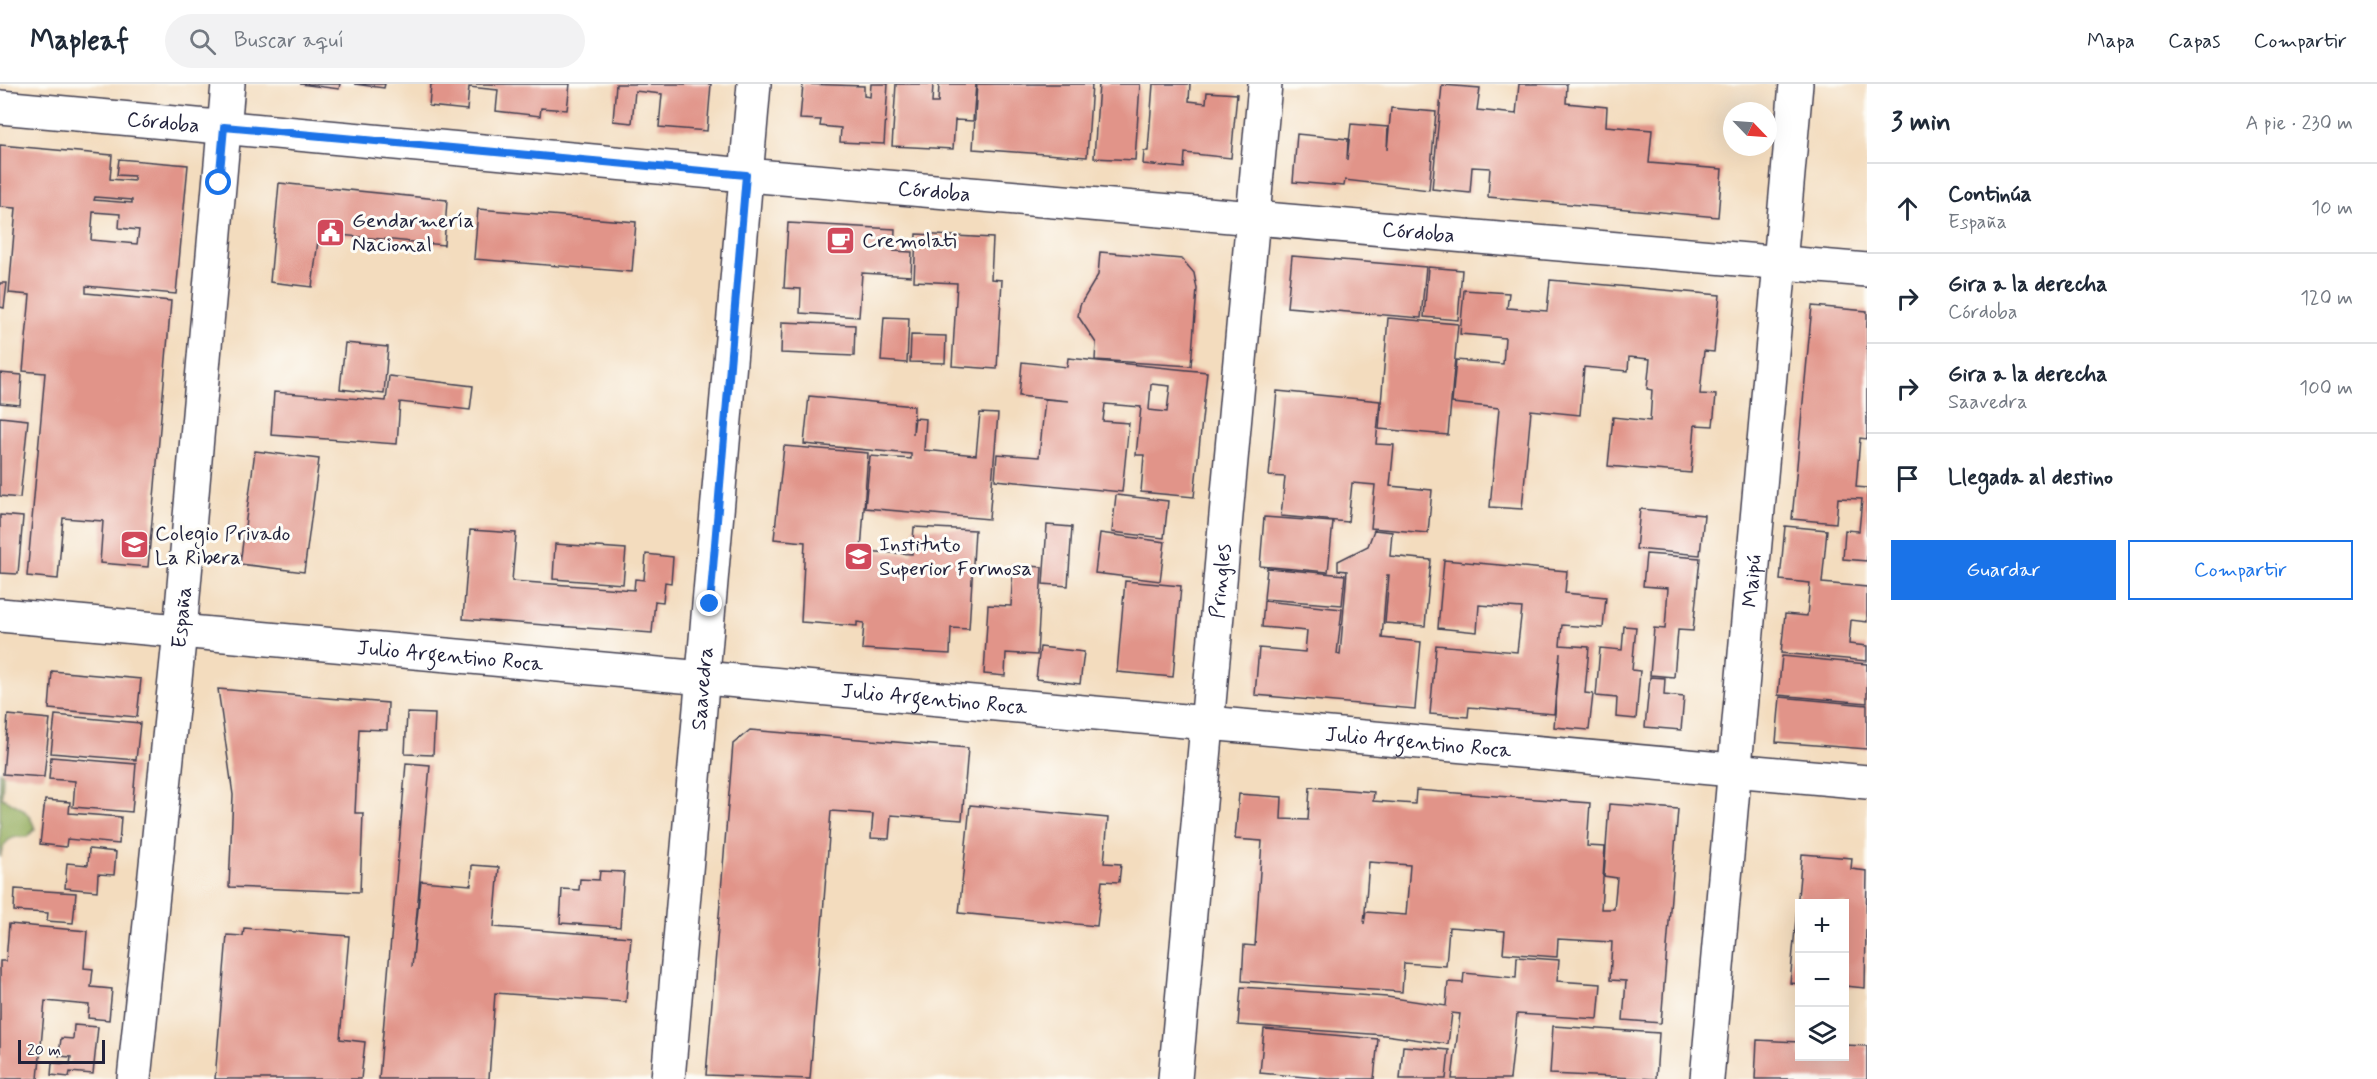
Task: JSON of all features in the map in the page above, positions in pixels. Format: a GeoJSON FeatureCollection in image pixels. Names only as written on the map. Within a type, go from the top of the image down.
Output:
{"type":"FeatureCollection","features":[{"type":"Feature","properties":{"kind":"street","name":"España"},"geometry":{"type":"LineString","coordinates":[[134,1079],[180,631],[228,84]]}},
{"type":"Feature","properties":{"kind":"street","name":"Saavedra"},"geometry":{"type":"LineString","coordinates":[[668,1079],[754,84]]}},
{"type":"Feature","properties":{"kind":"street","name":"Pringles"},"geometry":{"type":"LineString","coordinates":[[1175,1079],[1265,84]]}},
{"type":"Feature","properties":{"kind":"street","name":"Maipú"},"geometry":{"type":"LineString","coordinates":[[1707,1079],[1796,84]]}},
{"type":"Feature","properties":{"kind":"street","name":"Córdoba"},"geometry":{"type":"LineString","coordinates":[[0,107],[746,175],[1867,270]]}},
{"type":"Feature","properties":{"kind":"street","name":"Julio Argentino Roca"},"geometry":{"type":"LineString","coordinates":[[0,615],[1207,725],[1867,782]]}},
{"type":"Feature","properties":{"kind":"green space"},"geometry":{"type":"Polygon","coordinates":[[[0,771],[3,774],[2,798],[23,809],[30,817],[35,829],[27,837],[16,837],[9,840],[0,857],[0,771]]]}},
{"type":"Feature","properties":{"kind":"building"},"geometry":{"type":"Polygon","coordinates":[[[300,84],[340,84],[339,89],[300,84]]]}},
{"type":"Feature","properties":{"kind":"building"},"geometry":{"type":"Polygon","coordinates":[[[354,84],[385,84],[384,88],[354,84]]]}},
{"type":"Feature","properties":{"kind":"building"},"geometry":{"type":"Polygon","coordinates":[[[431,84],[570,84],[567,110],[541,108],[540,116],[496,111],[498,90],[469,87],[467,110],[429,106],[431,84]]]}},
{"type":"Feature","properties":{"kind":"building"},"geometry":{"type":"Polygon","coordinates":[[[616,84],[711,84],[707,131],[659,127],[662,94],[635,91],[632,123],[613,121],[616,84]]]}},
{"type":"Feature","properties":{"kind":"building"},"geometry":{"type":"Polygon","coordinates":[[[803,84],[864,86],[864,96],[870,97],[871,84],[888,84],[884,144],[840,142],[841,128],[820,126],[821,120],[800,119],[803,84]]]}},
{"type":"Feature","properties":{"kind":"building"},"geometry":{"type":"Polygon","coordinates":[[[896,84],[933,84],[932,103],[938,103],[939,84],[976,84],[973,121],[955,120],[953,149],[892,146],[896,84]]]}},
{"type":"Feature","properties":{"kind":"building"},"geometry":{"type":"Polygon","coordinates":[[[977,84],[1092,84],[1087,157],[973,149],[977,84]]]}},
{"type":"Feature","properties":{"kind":"building"},"geometry":{"type":"Polygon","coordinates":[[[1099,84],[1140,84],[1135,160],[1094,158],[1099,84]]]}},
{"type":"Feature","properties":{"kind":"building"},"geometry":{"type":"Polygon","coordinates":[[[1153,84],[1190,84],[1189,101],[1206,103],[1207,92],[1237,94],[1231,158],[1185,153],[1184,168],[1143,164],[1144,151],[1148,151],[1153,84]]]}},
{"type":"Feature","properties":{"kind":"building"},"geometry":{"type":"Polygon","coordinates":[[[1519,84],[1567,84],[1566,103],[1607,107],[1606,126],[1652,130],[1649,163],[1722,169],[1718,217],[1488,197],[1490,168],[1472,167],[1470,193],[1432,189],[1442,85],[1480,88],[1477,110],[1516,114],[1519,84]]]}},
{"type":"Feature","properties":{"kind":"building"},"geometry":{"type":"Polygon","coordinates":[[[1391,108],[1436,112],[1429,190],[1345,180],[1344,186],[1293,182],[1297,134],[1348,139],[1347,160],[1351,124],[1388,127],[1387,150],[1391,108]]]}},
{"type":"Feature","properties":{"kind":"building"},"geometry":{"type":"Polygon","coordinates":[[[0,145],[112,155],[110,179],[134,181],[134,176],[117,175],[119,159],[188,165],[176,294],[86,286],[86,293],[171,301],[148,567],[100,563],[103,521],[63,518],[58,579],[27,576],[45,373],[23,371],[30,295],[9,293],[16,208],[0,207],[0,145]],[[95,197],[94,200],[132,203],[132,200],[95,197]],[[93,212],[91,240],[137,244],[139,230],[119,228],[120,214],[93,212]]]}},
{"type":"Feature","properties":{"kind":"building"},"geometry":{"type":"Polygon","coordinates":[[[279,183],[447,200],[444,245],[319,233],[312,287],[270,282],[279,183]]]}},
{"type":"Feature","properties":{"kind":"building"},"geometry":{"type":"Polygon","coordinates":[[[478,209],[636,222],[632,272],[474,259],[478,209]]]}},
{"type":"Feature","properties":{"kind":"building","name":"Cremolati"},"geometry":{"type":"Polygon","coordinates":[[[788,223],[895,229],[894,251],[912,252],[911,276],[862,273],[859,317],[800,313],[801,289],[784,288],[788,223]]]}},
{"type":"Feature","properties":{"kind":"building"},"geometry":{"type":"Polygon","coordinates":[[[916,234],[993,238],[991,279],[1002,280],[997,369],[952,366],[957,283],[914,281],[916,234]]]}},
{"type":"Feature","properties":{"kind":"building"},"geometry":{"type":"Polygon","coordinates":[[[1100,252],[1182,259],[1194,273],[1197,289],[1191,366],[1095,360],[1096,343],[1078,316],[1080,305],[1098,275],[1100,252]]]}},
{"type":"Feature","properties":{"kind":"building"},"geometry":{"type":"Polygon","coordinates":[[[1292,256],[1426,267],[1421,318],[1287,307],[1292,256]]]}},
{"type":"Feature","properties":{"kind":"building"},"geometry":{"type":"Polygon","coordinates":[[[1428,267],[1462,270],[1458,320],[1424,317],[1428,267]]]}},
{"type":"Feature","properties":{"kind":"building"},"geometry":{"type":"Polygon","coordinates":[[[1550,280],[1720,295],[1714,352],[1704,351],[1700,394],[1716,395],[1713,426],[1695,425],[1691,473],[1608,466],[1613,417],[1650,421],[1652,390],[1647,389],[1650,359],[1629,357],[1628,371],[1584,367],[1580,415],[1531,410],[1522,509],[1490,507],[1499,408],[1452,403],[1456,360],[1503,364],[1505,338],[1460,334],[1464,290],[1509,293],[1507,308],[1547,311],[1550,280]]]}},
{"type":"Feature","properties":{"kind":"building"},"geometry":{"type":"Polygon","coordinates":[[[0,283],[7,283],[4,308],[0,307],[0,283]]]}},
{"type":"Feature","properties":{"kind":"building"},"geometry":{"type":"Polygon","coordinates":[[[1812,306],[1867,311],[1867,439],[1860,438],[1856,487],[1867,488],[1867,561],[1843,559],[1845,530],[1859,531],[1862,499],[1838,498],[1836,523],[1792,519],[1812,306]]]}},
{"type":"Feature","properties":{"kind":"building"},"geometry":{"type":"Polygon","coordinates":[[[884,317],[909,318],[907,363],[881,361],[884,317]]]}},
{"type":"Feature","properties":{"kind":"building"},"geometry":{"type":"Polygon","coordinates":[[[1388,318],[1458,324],[1448,435],[1379,429],[1388,318]]]}},
{"type":"Feature","properties":{"kind":"building"},"geometry":{"type":"Polygon","coordinates":[[[782,322],[855,325],[854,356],[781,353],[782,322]]]}},
{"type":"Feature","properties":{"kind":"building"},"geometry":{"type":"Polygon","coordinates":[[[911,335],[946,336],[945,363],[910,362],[911,335]]]}},
{"type":"Feature","properties":{"kind":"building"},"geometry":{"type":"Polygon","coordinates":[[[345,343],[388,347],[384,394],[340,389],[345,343]]]}},
{"type":"Feature","properties":{"kind":"building"},"geometry":{"type":"Polygon","coordinates":[[[1068,358],[1207,372],[1194,497],[1141,492],[1144,455],[1136,455],[1141,407],[1105,404],[1103,421],[1129,423],[1122,492],[995,480],[997,454],[1039,457],[1045,399],[1069,401],[1019,396],[1022,362],[1067,367],[1068,358]],[[1151,384],[1149,410],[1167,412],[1170,386],[1151,384]]]}},
{"type":"Feature","properties":{"kind":"building"},"geometry":{"type":"Polygon","coordinates":[[[0,373],[22,375],[20,405],[0,403],[0,373]]]}},
{"type":"Feature","properties":{"kind":"building"},"geometry":{"type":"Polygon","coordinates":[[[389,376],[473,386],[470,410],[400,402],[397,444],[271,435],[274,392],[386,401],[389,376]]]}},
{"type":"Feature","properties":{"kind":"building"},"geometry":{"type":"Polygon","coordinates":[[[1277,391],[1380,401],[1376,444],[1394,445],[1390,486],[1432,490],[1428,533],[1371,528],[1375,485],[1352,483],[1348,522],[1281,516],[1285,477],[1269,476],[1277,391]]]}},
{"type":"Feature","properties":{"kind":"building"},"geometry":{"type":"Polygon","coordinates":[[[809,396],[914,406],[913,434],[915,418],[926,419],[924,450],[976,455],[980,413],[998,414],[989,519],[865,508],[870,456],[911,459],[911,454],[804,444],[809,396]]]}},
{"type":"Feature","properties":{"kind":"building"},"geometry":{"type":"Polygon","coordinates":[[[0,417],[28,420],[20,498],[0,496],[0,417]]]}},
{"type":"Feature","properties":{"kind":"building"},"geometry":{"type":"Polygon","coordinates":[[[784,446],[868,453],[861,551],[912,554],[914,527],[975,530],[969,629],[951,628],[950,654],[862,649],[864,623],[857,622],[857,626],[801,622],[805,542],[774,539],[784,446]]]}},
{"type":"Feature","properties":{"kind":"building"},"geometry":{"type":"Polygon","coordinates":[[[255,451],[319,459],[304,572],[240,564],[255,451]]]}},
{"type":"Feature","properties":{"kind":"building"},"geometry":{"type":"Polygon","coordinates":[[[1116,495],[1168,501],[1164,538],[1112,532],[1116,495]]]}},
{"type":"Feature","properties":{"kind":"building"},"geometry":{"type":"Polygon","coordinates":[[[1640,509],[1704,515],[1700,555],[1636,549],[1640,509]]]}},
{"type":"Feature","properties":{"kind":"building"},"geometry":{"type":"Polygon","coordinates":[[[0,515],[23,517],[18,574],[0,573],[0,515]]]}},
{"type":"Feature","properties":{"kind":"building"},"geometry":{"type":"Polygon","coordinates":[[[1264,517],[1333,522],[1328,572],[1260,566],[1264,517]]]}},
{"type":"Feature","properties":{"kind":"building"},"geometry":{"type":"Polygon","coordinates":[[[1047,525],[1072,527],[1068,586],[1043,584],[1047,525]]]}},
{"type":"Feature","properties":{"kind":"building"},"geometry":{"type":"Polygon","coordinates":[[[1785,526],[1827,530],[1822,583],[1867,587],[1867,622],[1851,620],[1849,644],[1867,646],[1867,661],[1781,653],[1785,614],[1807,616],[1810,583],[1780,580],[1785,526]]]}},
{"type":"Feature","properties":{"kind":"building"},"geometry":{"type":"Polygon","coordinates":[[[470,530],[516,533],[512,581],[634,590],[635,579],[644,580],[646,554],[673,557],[671,583],[665,582],[663,602],[655,601],[652,633],[463,619],[470,530]]]}},
{"type":"Feature","properties":{"kind":"building"},"geometry":{"type":"Polygon","coordinates":[[[1374,530],[1392,532],[1390,556],[1431,560],[1425,626],[1385,623],[1389,575],[1387,575],[1382,638],[1421,642],[1415,709],[1255,695],[1259,648],[1305,652],[1307,631],[1262,627],[1264,601],[1342,609],[1337,654],[1340,655],[1347,571],[1338,570],[1338,561],[1368,546],[1374,530]]]}},
{"type":"Feature","properties":{"kind":"building"},"geometry":{"type":"Polygon","coordinates":[[[1100,533],[1165,542],[1160,581],[1095,573],[1100,533]]]}},
{"type":"Feature","properties":{"kind":"building"},"geometry":{"type":"Polygon","coordinates":[[[555,544],[626,549],[623,584],[553,579],[555,544]]]}},
{"type":"Feature","properties":{"kind":"building"},"geometry":{"type":"Polygon","coordinates":[[[1646,554],[1700,558],[1693,631],[1678,630],[1674,677],[1650,675],[1654,628],[1665,629],[1668,588],[1643,586],[1646,554]]]}},
{"type":"Feature","properties":{"kind":"building"},"geometry":{"type":"Polygon","coordinates":[[[1444,560],[1567,571],[1565,593],[1606,597],[1603,628],[1562,625],[1560,645],[1589,647],[1585,693],[1593,694],[1589,730],[1554,727],[1560,653],[1554,714],[1469,707],[1468,717],[1430,714],[1436,645],[1517,652],[1522,608],[1479,605],[1477,632],[1438,628],[1444,560]]]}},
{"type":"Feature","properties":{"kind":"building"},"geometry":{"type":"Polygon","coordinates":[[[1013,565],[1042,567],[1037,655],[1006,653],[1005,676],[984,674],[988,605],[1011,606],[1013,565]]]}},
{"type":"Feature","properties":{"kind":"building"},"geometry":{"type":"Polygon","coordinates":[[[1267,568],[1345,575],[1342,605],[1264,599],[1267,568]]]}},
{"type":"Feature","properties":{"kind":"building"},"geometry":{"type":"Polygon","coordinates":[[[1125,581],[1181,586],[1173,677],[1117,672],[1125,581]]]}},
{"type":"Feature","properties":{"kind":"building"},"geometry":{"type":"Polygon","coordinates":[[[1624,626],[1636,627],[1632,670],[1640,671],[1636,719],[1616,717],[1617,698],[1596,696],[1600,648],[1622,650],[1624,626]]]}},
{"type":"Feature","properties":{"kind":"building"},"geometry":{"type":"Polygon","coordinates":[[[1040,647],[1084,652],[1080,684],[1036,679],[1040,647]]]}},
{"type":"Feature","properties":{"kind":"building"},"geometry":{"type":"Polygon","coordinates":[[[1782,656],[1867,664],[1867,703],[1778,695],[1782,656]]]}},
{"type":"Feature","properties":{"kind":"building"},"geometry":{"type":"Polygon","coordinates":[[[52,671],[141,679],[137,717],[49,709],[52,671]]]}},
{"type":"Feature","properties":{"kind":"building"},"geometry":{"type":"Polygon","coordinates":[[[1650,677],[1665,678],[1664,695],[1684,697],[1681,730],[1645,727],[1650,677]]]}},
{"type":"Feature","properties":{"kind":"building"},"geometry":{"type":"Polygon","coordinates":[[[218,689],[388,703],[387,730],[359,729],[355,813],[363,813],[360,892],[229,887],[233,795],[218,689]]]}},
{"type":"Feature","properties":{"kind":"building"},"geometry":{"type":"Polygon","coordinates":[[[1780,697],[1867,705],[1867,749],[1776,742],[1780,697]]]}},
{"type":"Feature","properties":{"kind":"building"},"geometry":{"type":"Polygon","coordinates":[[[407,713],[435,714],[433,755],[405,754],[407,713]]]}},
{"type":"Feature","properties":{"kind":"building"},"geometry":{"type":"Polygon","coordinates":[[[8,715],[50,719],[44,777],[3,774],[8,715]]]}},
{"type":"Feature","properties":{"kind":"building"},"geometry":{"type":"Polygon","coordinates":[[[55,715],[140,723],[136,760],[51,753],[55,715]]]}},
{"type":"Feature","properties":{"kind":"building"},"geometry":{"type":"Polygon","coordinates":[[[750,730],[968,748],[962,820],[891,815],[889,839],[871,838],[873,814],[831,811],[810,1079],[706,1075],[733,744],[750,730]]]}},
{"type":"Feature","properties":{"kind":"building"},"geometry":{"type":"Polygon","coordinates":[[[51,757],[136,764],[132,812],[73,807],[75,781],[49,779],[51,757]]]}},
{"type":"Feature","properties":{"kind":"building"},"geometry":{"type":"Polygon","coordinates":[[[406,763],[430,765],[412,967],[421,881],[471,885],[472,865],[499,867],[494,927],[631,937],[626,1002],[495,993],[489,1079],[379,1079],[406,763]]]}},
{"type":"Feature","properties":{"kind":"building"},"geometry":{"type":"Polygon","coordinates":[[[1310,787],[1374,792],[1373,801],[1415,804],[1416,790],[1590,803],[1587,846],[1605,847],[1601,909],[1614,909],[1617,878],[1604,876],[1609,804],[1678,809],[1661,1023],[1623,1020],[1626,981],[1610,980],[1612,942],[1558,939],[1557,957],[1503,953],[1505,931],[1449,927],[1446,966],[1404,963],[1402,992],[1242,981],[1244,945],[1255,946],[1262,841],[1235,839],[1239,794],[1282,797],[1281,819],[1308,820],[1310,787]],[[1369,862],[1364,924],[1366,912],[1406,915],[1410,865],[1369,862]]]}},
{"type":"Feature","properties":{"kind":"building"},"geometry":{"type":"Polygon","coordinates":[[[45,800],[70,802],[69,813],[121,817],[119,844],[67,839],[66,847],[40,844],[45,800]]]}},
{"type":"Feature","properties":{"kind":"building"},"geometry":{"type":"Polygon","coordinates":[[[970,805],[1108,818],[1104,863],[1121,864],[1119,882],[1102,881],[1097,926],[959,913],[970,805]]]}},
{"type":"Feature","properties":{"kind":"building"},"geometry":{"type":"Polygon","coordinates":[[[89,849],[116,852],[114,875],[98,874],[97,891],[65,888],[67,863],[88,865],[89,849]]]}},
{"type":"Feature","properties":{"kind":"building"},"geometry":{"type":"Polygon","coordinates":[[[1802,854],[1852,858],[1851,869],[1867,871],[1865,988],[1849,986],[1849,899],[1798,899],[1802,854]]]}},
{"type":"Feature","properties":{"kind":"building"},"geometry":{"type":"Polygon","coordinates":[[[600,871],[624,872],[620,927],[560,923],[562,889],[579,890],[580,879],[599,880],[600,871]]]}},
{"type":"Feature","properties":{"kind":"building"},"geometry":{"type":"Polygon","coordinates":[[[15,889],[76,893],[73,923],[47,921],[48,913],[14,911],[15,889]]]}},
{"type":"Feature","properties":{"kind":"building"},"geometry":{"type":"Polygon","coordinates":[[[9,924],[87,931],[84,968],[93,969],[91,987],[112,989],[109,1020],[88,1018],[89,1005],[45,1001],[38,1079],[0,1079],[0,961],[6,961],[9,924]]]}},
{"type":"Feature","properties":{"kind":"building"},"geometry":{"type":"Polygon","coordinates":[[[244,928],[349,936],[340,1039],[365,1042],[361,1079],[215,1079],[227,935],[243,936],[244,928]]]}},
{"type":"Feature","properties":{"kind":"building"},"geometry":{"type":"Polygon","coordinates":[[[1795,929],[1795,984],[1790,983],[1795,929]]]}},
{"type":"Feature","properties":{"kind":"building"},"geometry":{"type":"Polygon","coordinates":[[[1517,957],[1559,960],[1557,981],[1601,984],[1598,1019],[1517,1014],[1510,1079],[1452,1079],[1460,1014],[1452,1013],[1448,1044],[1385,1035],[1238,1025],[1241,987],[1387,997],[1446,1006],[1448,982],[1463,983],[1464,973],[1516,978],[1517,957]]]}},
{"type":"Feature","properties":{"kind":"building"},"geometry":{"type":"Polygon","coordinates":[[[74,1025],[98,1027],[93,1074],[70,1072],[69,1077],[51,1075],[52,1063],[70,1064],[71,1057],[59,1056],[61,1038],[73,1039],[74,1025]]]}},
{"type":"Feature","properties":{"kind":"building"},"geometry":{"type":"Polygon","coordinates":[[[1553,1026],[1659,1033],[1656,1079],[1550,1074],[1553,1026]]]}},
{"type":"Feature","properties":{"kind":"building"},"geometry":{"type":"Polygon","coordinates":[[[1264,1029],[1378,1039],[1374,1079],[1329,1079],[1260,1073],[1264,1029]]]}},
{"type":"Feature","properties":{"kind":"building"},"geometry":{"type":"Polygon","coordinates":[[[1757,1040],[1795,1042],[1795,1061],[1849,1061],[1849,1045],[1867,1046],[1867,1079],[1755,1079],[1757,1040]]]}},
{"type":"Feature","properties":{"kind":"building"},"geometry":{"type":"Polygon","coordinates":[[[1403,1046],[1449,1050],[1446,1079],[1400,1079],[1403,1046]]]}},
{"type":"Feature","properties":{"kind":"place","name":"Gendarmería Nacional"},"geometry":{"type":"Point","coordinates":[331,232]}},
{"type":"Feature","properties":{"kind":"place","name":"Cremolati"},"geometry":{"type":"Point","coordinates":[841,240]}},
{"type":"Feature","properties":{"kind":"place","name":"Colegio Privado La Ribera"},"geometry":{"type":"Point","coordinates":[134,545]}},
{"type":"Feature","properties":{"kind":"place","name":"Instituto Superior Formosa"},"geometry":{"type":"Point","coordinates":[858,556]}},
{"type":"Feature","properties":{"kind":"route"},"geometry":{"type":"LineString","coordinates":[[219,183],[224,127],[746,175],[710,604]]}}]}
